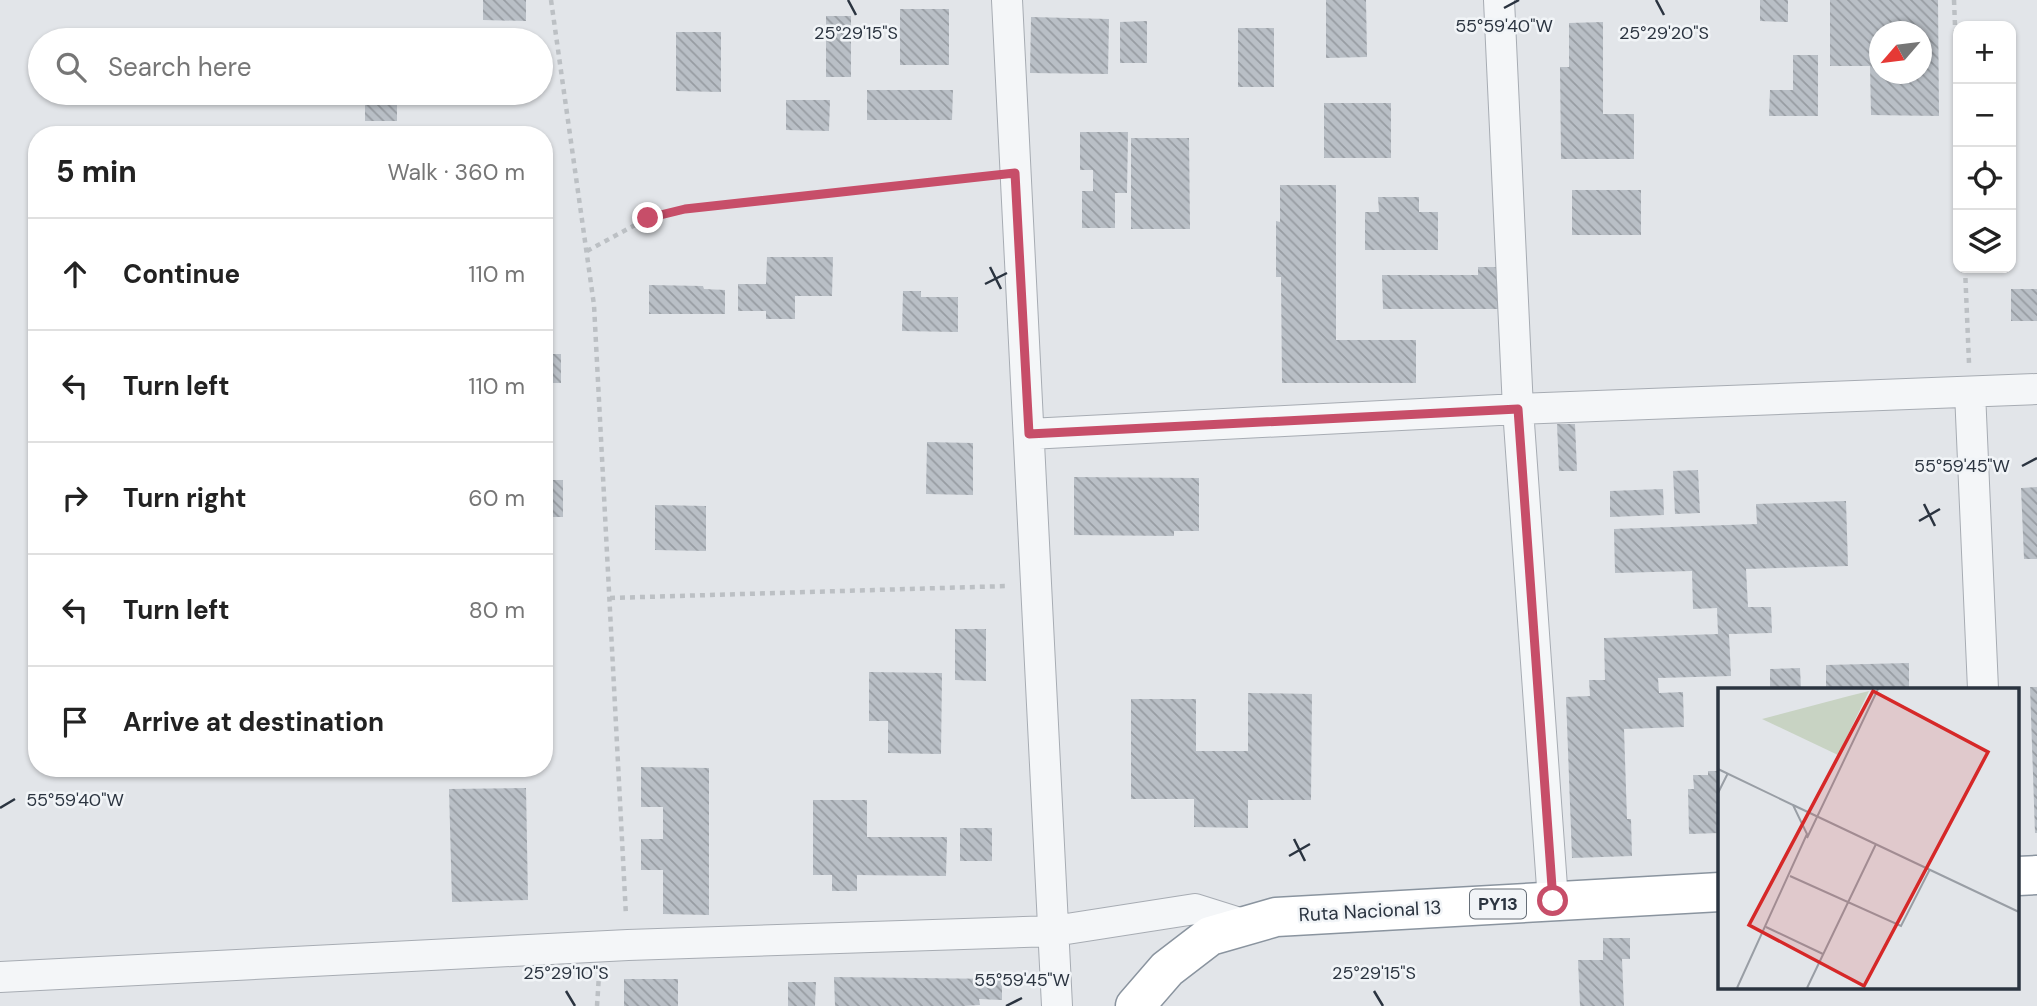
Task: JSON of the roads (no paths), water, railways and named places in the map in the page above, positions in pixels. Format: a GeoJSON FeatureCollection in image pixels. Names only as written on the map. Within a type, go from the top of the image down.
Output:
{"type":"FeatureCollection","features":[{"type":"Feature","properties":{"kind":"highway","name":"Ruta Nacional 13"},"geometry":{"type":"LineString","coordinates":[[1135,1006],[1167,969],[1210,936],[1276,917],[1718,892]]}},
{"type":"Feature","properties":{"kind":"street"},"geometry":{"type":"LineString","coordinates":[[1007,0],[1057,1006]]}},
{"type":"Feature","properties":{"kind":"street"},"geometry":{"type":"LineString","coordinates":[[1499,0],[1518,409],[1553,901]]}},
{"type":"Feature","properties":{"kind":"street"},"geometry":{"type":"LineString","coordinates":[[1029,434],[1518,409],[2037,389]]}},
{"type":"Feature","properties":{"kind":"street"},"geometry":{"type":"LineString","coordinates":[[1970,392],[1983,688]]}},
{"type":"Feature","properties":{"kind":"street"},"geometry":{"type":"LineString","coordinates":[[0,977],[628,945],[1054,931],[1195,909],[1246,925]]}}]}
